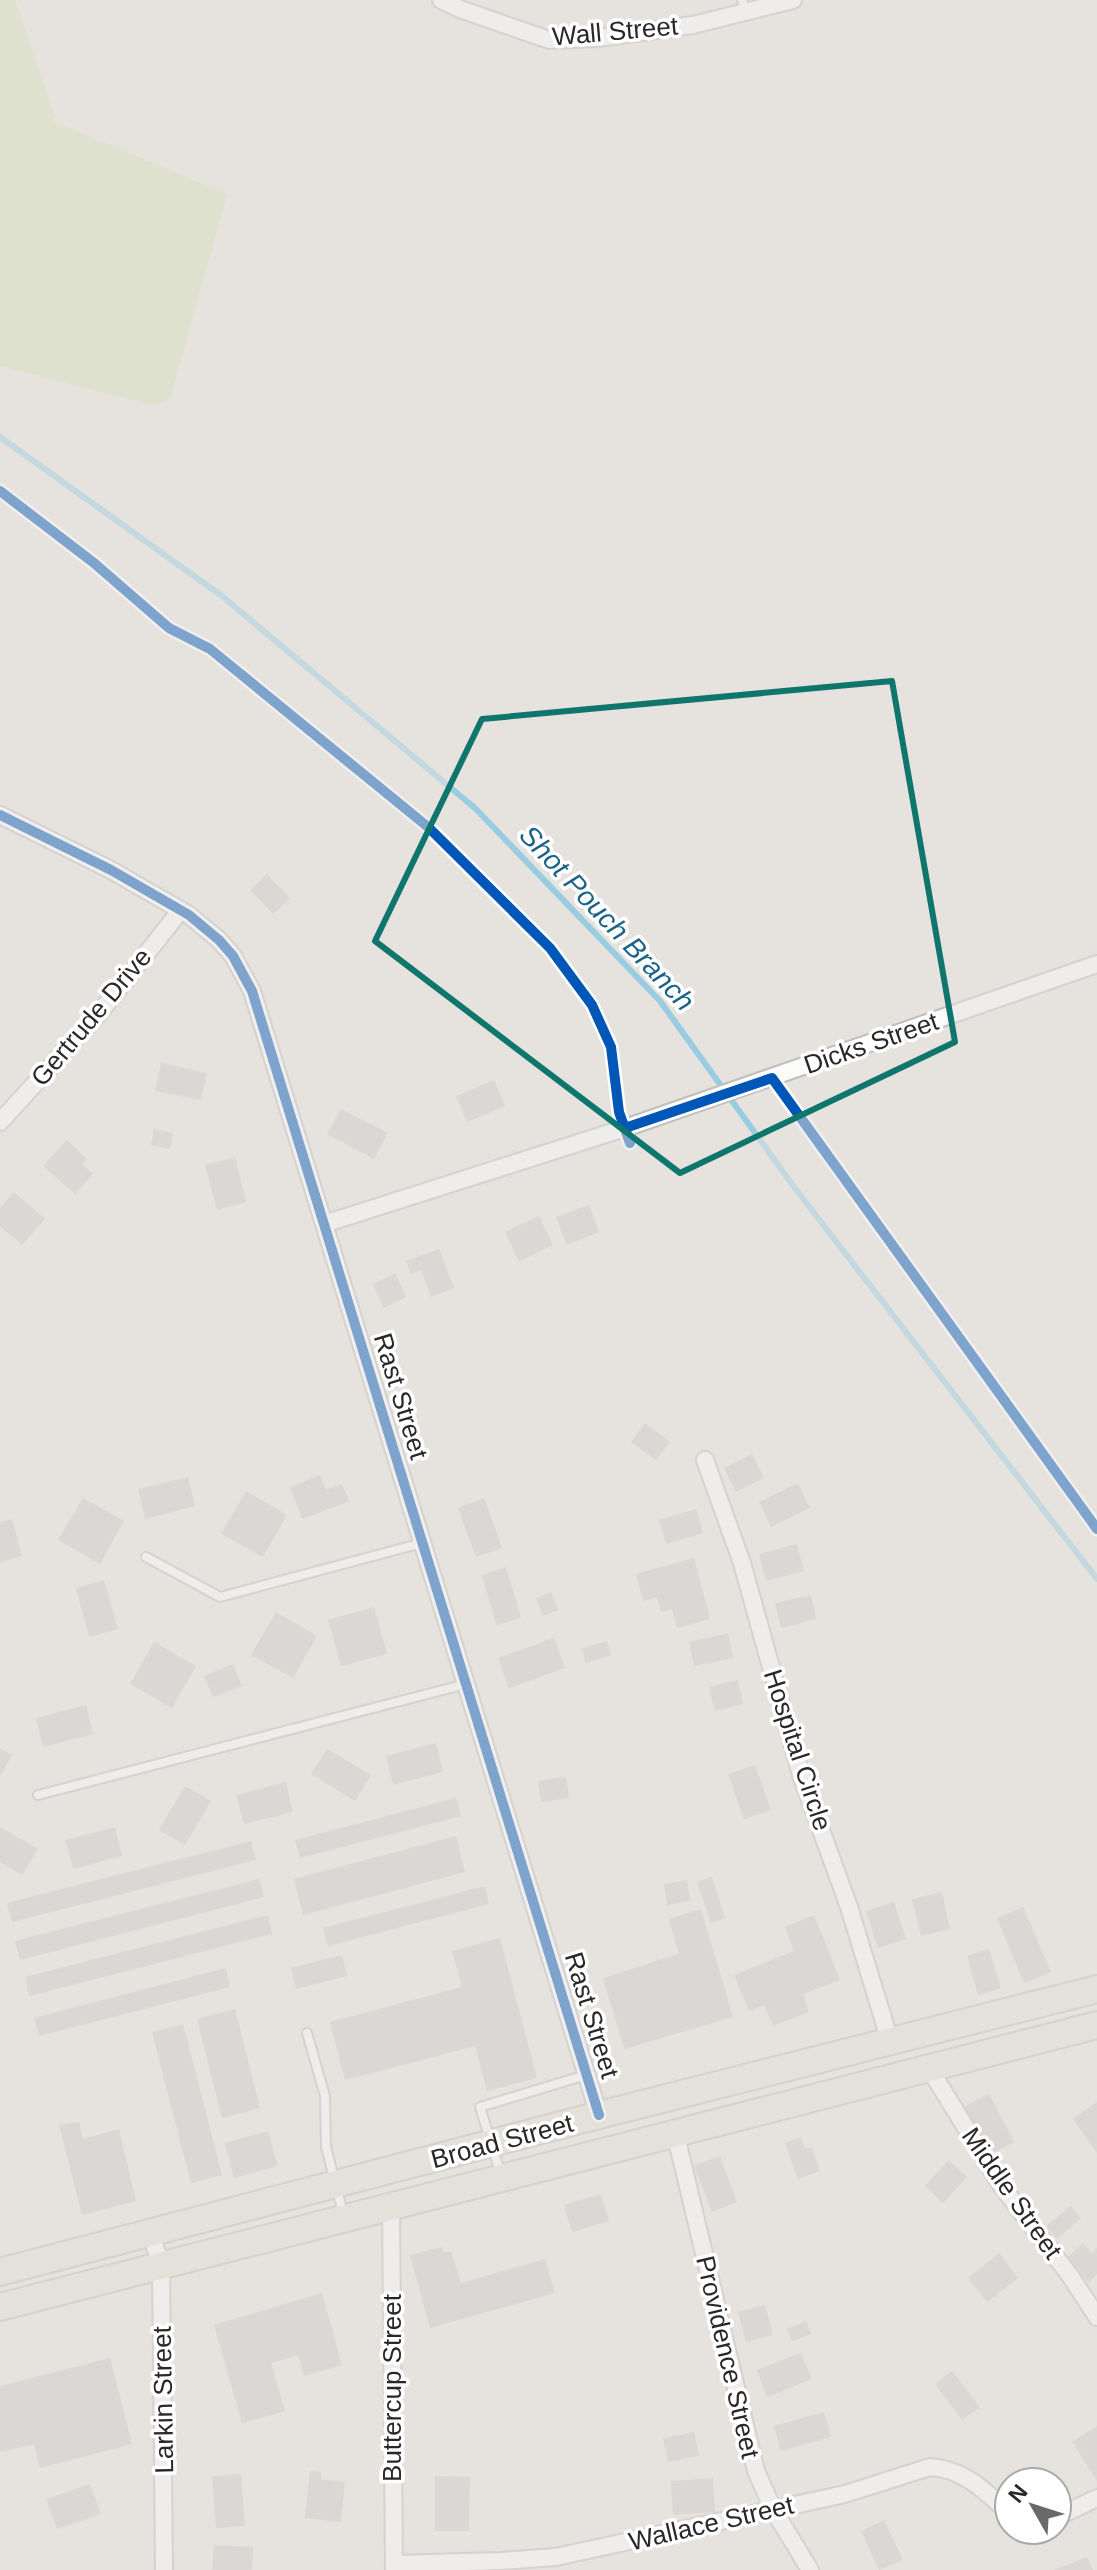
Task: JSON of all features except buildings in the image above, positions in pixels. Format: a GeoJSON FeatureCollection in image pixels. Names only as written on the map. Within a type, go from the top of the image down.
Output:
{"type":"FeatureCollection","features":[{"type":"Feature","properties":{"kind":"main road","name":"Broad Street"},"geometry":{"type":"LineString","coordinates":[[0,2272],[1097,1989]]}},
{"type":"Feature","properties":{"kind":"main road","name":"Broad Street"},"geometry":{"type":"LineString","coordinates":[[0,2307],[675,2132],[1094,2030]]}},
{"type":"Feature","properties":{"kind":"street","name":"Wall Street"},"geometry":{"type":"LineString","coordinates":[[441,0],[549,40],[631,34],[693,25],[744,6],[793,0]]}},
{"type":"Feature","properties":{"kind":"street","name":"Rast Street"},"geometry":{"type":"LineString","coordinates":[[0,815],[111,870],[181,910],[219,940],[233,956],[252,991],[599,2115]]}},
{"type":"Feature","properties":{"kind":"street","name":"Gertrude Drive"},"geometry":{"type":"LineString","coordinates":[[0,1122],[101,1011],[181,910]]}},
{"type":"Feature","properties":{"kind":"street","name":"Dicks Street"},"geometry":{"type":"LineString","coordinates":[[324,1224],[682,1109],[1097,964]]}},
{"type":"Feature","properties":{"kind":"street","name":"Hospital Circle"},"geometry":{"type":"LineString","coordinates":[[705,1460],[742,1563],[801,1775],[849,1907],[890,2041]]}},
{"type":"Feature","properties":{"kind":"street","name":"Middle Street"},"geometry":{"type":"LineString","coordinates":[[929,2068],[1003,2188],[1071,2277],[1097,2317]]}},
{"type":"Feature","properties":{"kind":"street","name":"Providence Street"},"geometry":{"type":"LineString","coordinates":[[675,2132],[756,2471],[773,2509],[810,2570]]}},
{"type":"Feature","properties":{"kind":"street","name":"Buttercup Street"},"geometry":{"type":"LineString","coordinates":[[391,2206],[394,2567]]}},
{"type":"Feature","properties":{"kind":"street","name":"Larkin Street"},"geometry":{"type":"LineString","coordinates":[[150,2232],[161,2265],[164,2570]]}},
{"type":"Feature","properties":{"kind":"street","name":"Wallace Street"},"geometry":{"type":"LineString","coordinates":[[394,2567],[556,2557],[845,2494],[930,2467],[951,2470],[966,2477],[993,2500]]}},
{"type":"Feature","properties":{"kind":"street"},"geometry":{"type":"LineString","coordinates":[[1073,2509],[1097,2498]]}},
{"type":"Feature","properties":{"kind":"lane"},"geometry":{"type":"LineString","coordinates":[[146,1557],[220,1597],[423,1543]]}},
{"type":"Feature","properties":{"kind":"lane"},"geometry":{"type":"LineString","coordinates":[[38,1795],[467,1684]]}},
{"type":"Feature","properties":{"kind":"lane"},"geometry":{"type":"LineString","coordinates":[[307,2033],[325,2096],[326,2147],[345,2217]]}},
{"type":"Feature","properties":{"kind":"lane"},"geometry":{"type":"LineString","coordinates":[[502,2177],[480,2107],[588,2075]]}},
{"type":"Feature","properties":{"kind":"highlighted area"},"geometry":{"type":"Polygon","coordinates":[[[892,681],[955,1042],[680,1173],[375,941],[482,719],[892,681]]]}},
{"type":"Feature","properties":{"kind":"green space"},"geometry":{"type":"Polygon","coordinates":[[[0,0],[15,0],[55,117],[52,121],[227,194],[170,399],[152,405],[0,366],[0,0]]]}},
{"type":"Feature","properties":{"kind":"waterway","name":"Shot Pouch Branch"},"geometry":{"type":"LineString","coordinates":[[0,437],[222,596],[476,809],[660,1001],[794,1187],[1097,1579]]}},
{"type":"Feature","properties":{"kind":"cycle path"},"geometry":{"type":"LineString","coordinates":[[0,491],[94,563],[169,628],[210,649],[428,827],[550,948],[592,1005],[611,1047],[619,1112],[630,1143]]}},
{"type":"Feature","properties":{"kind":"cycle path"},"geometry":{"type":"LineString","coordinates":[[0,815],[111,870],[189,915],[233,956],[252,991],[599,2115]]}},
{"type":"Feature","properties":{"kind":"cycle path"},"geometry":{"type":"LineString","coordinates":[[625,1128],[772,1078],[1097,1529]]}}]}
